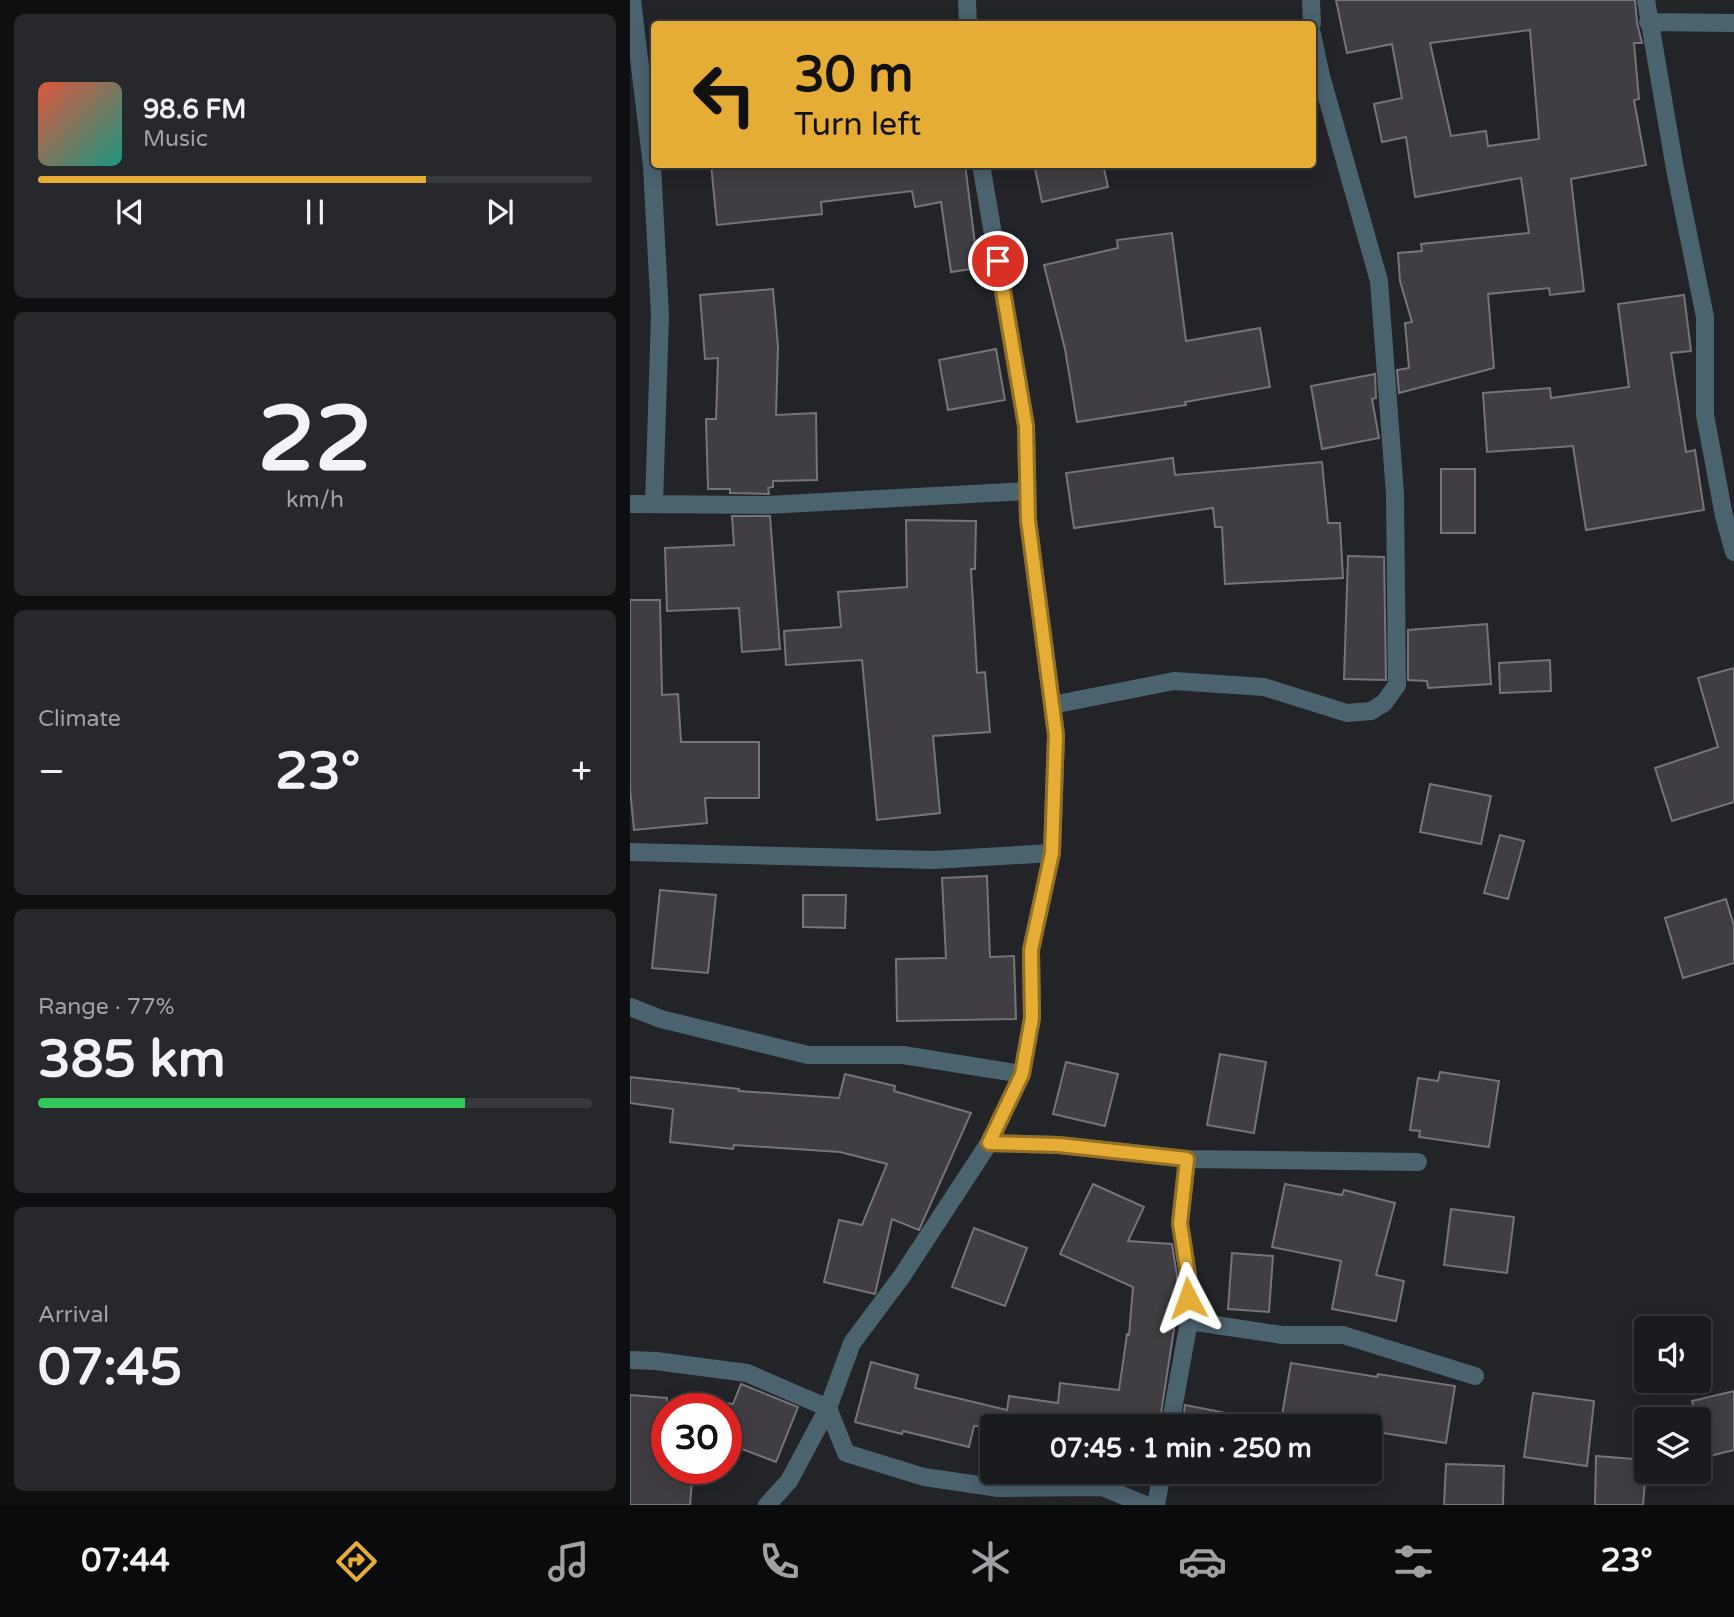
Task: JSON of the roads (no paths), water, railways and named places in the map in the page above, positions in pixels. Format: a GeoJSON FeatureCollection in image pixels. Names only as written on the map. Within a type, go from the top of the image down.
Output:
{"type":"FeatureCollection","features":[{"type":"Feature","properties":{"kind":"street"},"geometry":{"type":"LineString","coordinates":[[632,0],[651,158]]}},
{"type":"Feature","properties":{"kind":"street"},"geometry":{"type":"LineString","coordinates":[[967,0],[968,21]]}},
{"type":"Feature","properties":{"kind":"street"},"geometry":{"type":"LineString","coordinates":[[1311,0],[1312,21]]}},
{"type":"Feature","properties":{"kind":"street"},"geometry":{"type":"LineString","coordinates":[[1646,0],[1675,169],[1705,317],[1706,415],[1724,516],[1734,552]]}},
{"type":"Feature","properties":{"kind":"street"},"geometry":{"type":"LineString","coordinates":[[1648,22],[1734,23]]}},
{"type":"Feature","properties":{"kind":"street"},"geometry":{"type":"LineString","coordinates":[[1052,705],[1174,681],[1264,687],[1347,713],[1371,711],[1384,703],[1397,685],[1395,494],[1379,281],[1316,53]]}},
{"type":"Feature","properties":{"kind":"street"},"geometry":{"type":"LineString","coordinates":[[652,168],[660,316],[654,504]]}},
{"type":"Feature","properties":{"kind":"street"},"geometry":{"type":"LineString","coordinates":[[767,1505],[789,1481],[828,1408],[852,1343],[902,1276],[989,1143],[1022,1074],[1032,1018],[1031,950],[1052,853],[1056,735],[1028,520],[1026,426],[982,168]]}},
{"type":"Feature","properties":{"kind":"street"},"geometry":{"type":"LineString","coordinates":[[630,504],[767,505],[1027,491]]}},
{"type":"Feature","properties":{"kind":"street"},"geometry":{"type":"LineString","coordinates":[[630,852],[934,860],[1052,853]]}},
{"type":"Feature","properties":{"kind":"street"},"geometry":{"type":"LineString","coordinates":[[630,1007],[661,1019],[808,1055],[902,1055],[1022,1074]]}},
{"type":"Feature","properties":{"kind":"street"},"geometry":{"type":"LineString","coordinates":[[989,1143],[1059,1145],[1187,1159],[1418,1162]]}},
{"type":"Feature","properties":{"kind":"street"},"geometry":{"type":"LineString","coordinates":[[1172,1414],[1189,1321],[1188,1275],[1180,1223],[1187,1159]]}},
{"type":"Feature","properties":{"kind":"street"},"geometry":{"type":"LineString","coordinates":[[1189,1321],[1282,1335],[1343,1335],[1475,1376]]}},
{"type":"Feature","properties":{"kind":"street"},"geometry":{"type":"LineString","coordinates":[[630,1360],[747,1373],[828,1408],[846,1453],[924,1477],[999,1488],[1102,1487],[1146,1505]]}},
{"type":"Feature","properties":{"kind":"street"},"geometry":{"type":"LineString","coordinates":[[1156,1505],[1160,1484]]}}]}
